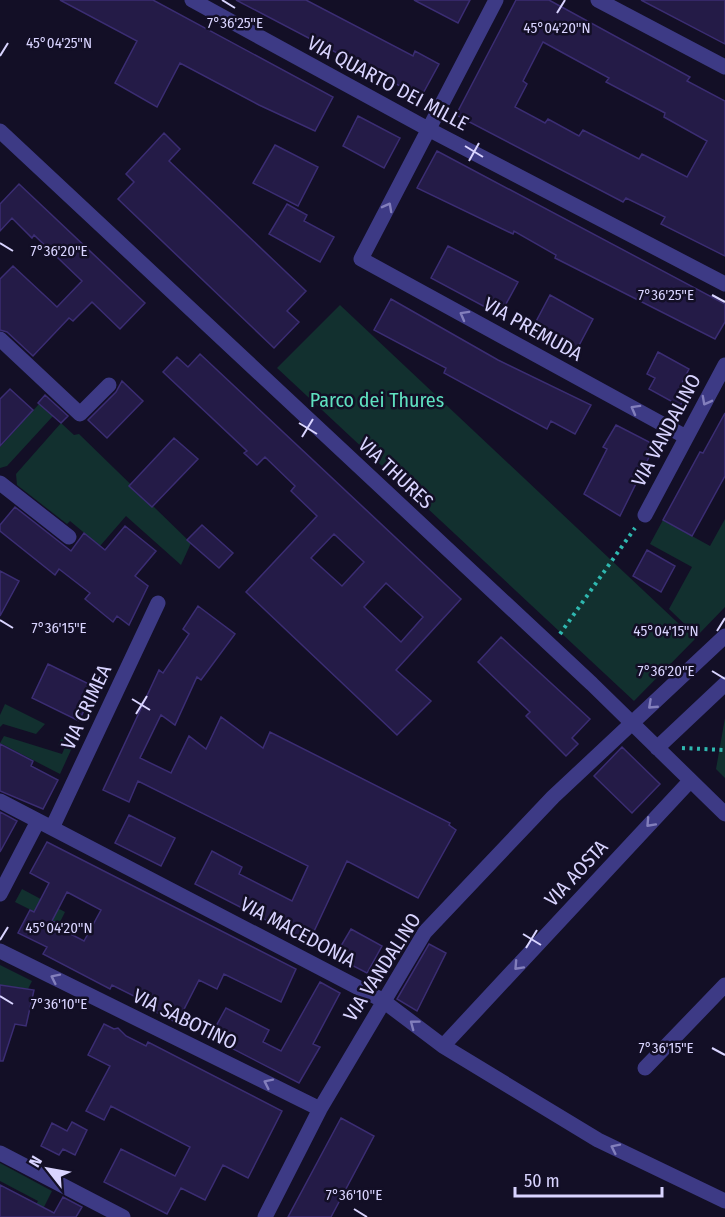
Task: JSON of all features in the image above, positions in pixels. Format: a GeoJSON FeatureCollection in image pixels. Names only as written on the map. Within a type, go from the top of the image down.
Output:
{"type":"FeatureCollection","features":[{"type":"Feature","properties":{"kind":"street","name":"VIA QUARTO DEI MILLE"},"geometry":{"type":"LineString","coordinates":[[192,0],[429,129],[725,284]]}},
{"type":"Feature","properties":{"kind":"street"},"geometry":{"type":"LineString","coordinates":[[429,129],[496,0]]}},
{"type":"Feature","properties":{"kind":"street"},"geometry":{"type":"LineString","coordinates":[[598,0],[725,68]]}},
{"type":"Feature","properties":{"kind":"street","name":"VIA PREMUDA"},"geometry":{"type":"LineString","coordinates":[[429,129],[361,259],[686,437]]}},
{"type":"Feature","properties":{"kind":"street","name":"VIA THURES"},"geometry":{"type":"LineString","coordinates":[[0,131],[633,723],[725,814]]}},
{"type":"Feature","properties":{"kind":"street"},"geometry":{"type":"LineString","coordinates":[[0,339],[80,414],[109,385]]}},
{"type":"Feature","properties":{"kind":"street","name":"VIA VANDALINO"},"geometry":{"type":"LineString","coordinates":[[645,515],[725,365]]}},
{"type":"Feature","properties":{"kind":"street"},"geometry":{"type":"LineString","coordinates":[[0,483],[69,537]]}},
{"type":"Feature","properties":{"kind":"street","name":"VIA CRIMEA"},"geometry":{"type":"LineString","coordinates":[[52,828],[158,603]]}},
{"type":"Feature","properties":{"kind":"street","name":"VIA VANDALINO"},"geometry":{"type":"LineString","coordinates":[[265,1217],[320,1109],[382,1000],[425,932],[554,797],[725,636]]}},
{"type":"Feature","properties":{"kind":"street"},"geometry":{"type":"LineString","coordinates":[[657,748],[725,684]]}},
{"type":"Feature","properties":{"kind":"street","name":"VIA AOSTA"},"geometry":{"type":"LineString","coordinates":[[443,1046],[690,781]]}},
{"type":"Feature","properties":{"kind":"street","name":"VIA MACEDONIA"},"geometry":{"type":"LineString","coordinates":[[0,801],[382,1000],[443,1046],[598,1140],[725,1201]]}},
{"type":"Feature","properties":{"kind":"street"},"geometry":{"type":"LineString","coordinates":[[0,894],[38,821]]}},
{"type":"Feature","properties":{"kind":"street","name":"VIA SABOTINO"},"geometry":{"type":"LineString","coordinates":[[0,951],[320,1109]]}},
{"type":"Feature","properties":{"kind":"street"},"geometry":{"type":"LineString","coordinates":[[645,1068],[725,985]]}},
{"type":"Feature","properties":{"kind":"street"},"geometry":{"type":"LineString","coordinates":[[0,1153],[123,1217]]}},
{"type":"Feature","properties":{"kind":"path"},"geometry":{"type":"LineString","coordinates":[[551,646],[645,515]]}},
{"type":"Feature","properties":{"kind":"path"},"geometry":{"type":"LineString","coordinates":[[657,748],[725,750]]}},
{"type":"Feature","properties":{"kind":"green space","name":"Parco dei Thures"},"geometry":{"type":"Polygon","coordinates":[[[340,305],[695,639],[634,701],[277,368],[340,305]]]}},
{"type":"Feature","properties":{"kind":"green space"},"geometry":{"type":"Polygon","coordinates":[[[39,404],[53,416],[7,466],[0,468],[0,447],[39,404]]]}},
{"type":"Feature","properties":{"kind":"green space"},"geometry":{"type":"Polygon","coordinates":[[[61,423],[74,435],[79,434],[191,543],[181,565],[126,516],[100,546],[70,521],[67,524],[17,485],[16,474],[61,423]]]}},
{"type":"Feature","properties":{"kind":"green space"},"geometry":{"type":"Polygon","coordinates":[[[725,519],[725,607],[697,636],[669,609],[692,567],[650,544],[663,520],[710,546],[725,519]]]}},
{"type":"Feature","properties":{"kind":"green space"},"geometry":{"type":"Polygon","coordinates":[[[5,704],[45,724],[36,734],[3,724],[0,727],[0,715],[5,704]]]}},
{"type":"Feature","properties":{"kind":"green space"},"geometry":{"type":"Polygon","coordinates":[[[725,718],[725,778],[716,769],[725,718]]]}},
{"type":"Feature","properties":{"kind":"green space"},"geometry":{"type":"Polygon","coordinates":[[[64,733],[76,739],[60,774],[0,743],[4,736],[62,754],[65,747],[58,745],[64,733]]]}},
{"type":"Feature","properties":{"kind":"green space"},"geometry":{"type":"Polygon","coordinates":[[[22,889],[65,912],[59,924],[15,902],[22,889]]]}},
{"type":"Feature","properties":{"kind":"green space"},"geometry":{"type":"Polygon","coordinates":[[[0,965],[32,981],[28,989],[0,985],[0,965]]]}},
{"type":"Feature","properties":{"kind":"green space"},"geometry":{"type":"Polygon","coordinates":[[[0,1163],[52,1191],[39,1217],[29,1217],[38,1201],[0,1181],[0,1163]]]}},
{"type":"Feature","properties":{"kind":"building"},"geometry":{"type":"Polygon","coordinates":[[[60,0],[153,0],[333,97],[315,131],[259,105],[180,63],[157,107],[115,83],[137,41],[60,0]]]}},
{"type":"Feature","properties":{"kind":"building"},"geometry":{"type":"Polygon","coordinates":[[[236,0],[306,0],[413,56],[415,51],[439,64],[421,97],[236,0]]]}},
{"type":"Feature","properties":{"kind":"building"},"geometry":{"type":"Polygon","coordinates":[[[414,0],[470,0],[458,23],[414,0]]]}},
{"type":"Feature","properties":{"kind":"building"},"geometry":{"type":"Polygon","coordinates":[[[516,0],[549,0],[690,77],[687,81],[725,101],[725,256],[661,224],[665,217],[626,198],[623,202],[456,115],[516,0]],[[543,42],[523,81],[527,84],[515,107],[545,123],[548,119],[579,136],[583,130],[639,159],[642,154],[687,177],[707,141],[664,117],[665,113],[606,82],[609,78],[543,42]]]}},
{"type":"Feature","properties":{"kind":"building"},"geometry":{"type":"Polygon","coordinates":[[[641,0],[725,0],[725,44],[641,0]]]}},
{"type":"Feature","properties":{"kind":"building"},"geometry":{"type":"Polygon","coordinates":[[[358,116],[400,138],[384,168],[343,146],[358,116]]]}},
{"type":"Feature","properties":{"kind":"building"},"geometry":{"type":"Polygon","coordinates":[[[164,133],[180,149],[169,161],[306,291],[287,311],[299,322],[274,348],[118,199],[134,182],[126,174],[164,133]]]}},
{"type":"Feature","properties":{"kind":"building"},"geometry":{"type":"Polygon","coordinates":[[[275,145],[318,167],[298,206],[253,183],[275,145]]]}},
{"type":"Feature","properties":{"kind":"building"},"geometry":{"type":"Polygon","coordinates":[[[437,151],[725,304],[725,322],[715,339],[555,258],[556,255],[514,231],[513,234],[417,188],[437,151]]]}},
{"type":"Feature","properties":{"kind":"building"},"geometry":{"type":"Polygon","coordinates":[[[19,184],[145,303],[120,329],[92,302],[73,321],[69,318],[33,356],[7,332],[0,330],[0,279],[13,266],[57,307],[82,281],[34,235],[32,238],[12,218],[0,231],[0,204],[19,184]]]}},
{"type":"Feature","properties":{"kind":"building"},"geometry":{"type":"Polygon","coordinates":[[[287,204],[307,215],[304,221],[334,237],[320,262],[269,234],[287,204]]]}},
{"type":"Feature","properties":{"kind":"building"},"geometry":{"type":"Polygon","coordinates":[[[448,246],[518,282],[500,315],[431,278],[448,246]]]}},
{"type":"Feature","properties":{"kind":"building"},"geometry":{"type":"Polygon","coordinates":[[[550,295],[593,319],[575,353],[531,331],[550,295]]]}},
{"type":"Feature","properties":{"kind":"building"},"geometry":{"type":"Polygon","coordinates":[[[391,299],[498,360],[591,405],[575,434],[551,421],[547,429],[444,373],[446,368],[374,330],[391,299]]]}},
{"type":"Feature","properties":{"kind":"building"},"geometry":{"type":"Polygon","coordinates":[[[658,352],[689,369],[682,383],[690,387],[680,406],[649,389],[655,378],[647,374],[658,352]]]}},
{"type":"Feature","properties":{"kind":"building"},"geometry":{"type":"Polygon","coordinates":[[[200,354],[461,599],[396,670],[431,701],[397,735],[246,592],[317,516],[291,491],[295,486],[265,457],[257,465],[244,453],[247,451],[163,372],[177,357],[188,367],[200,354]],[[334,534],[311,558],[342,586],[364,562],[334,534]],[[386,583],[364,607],[401,642],[423,617],[386,583]]]}},
{"type":"Feature","properties":{"kind":"building"},"geometry":{"type":"Polygon","coordinates":[[[122,381],[143,401],[107,438],[88,420],[116,392],[122,381]]]}},
{"type":"Feature","properties":{"kind":"building"},"geometry":{"type":"Polygon","coordinates":[[[10,389],[33,410],[0,446],[0,399],[10,389]]]}},
{"type":"Feature","properties":{"kind":"building"},"geometry":{"type":"Polygon","coordinates":[[[45,395],[68,416],[61,423],[38,403],[45,395]]]}},
{"type":"Feature","properties":{"kind":"building"},"geometry":{"type":"Polygon","coordinates":[[[725,413],[725,476],[692,536],[663,520],[700,452],[703,453],[725,413]]]}},
{"type":"Feature","properties":{"kind":"building"},"geometry":{"type":"Polygon","coordinates":[[[616,425],[655,445],[620,516],[584,494],[607,449],[603,447],[616,425]]]}},
{"type":"Feature","properties":{"kind":"building"},"geometry":{"type":"Polygon","coordinates":[[[174,438],[198,459],[152,507],[129,486],[174,438]]]}},
{"type":"Feature","properties":{"kind":"building"},"geometry":{"type":"Polygon","coordinates":[[[15,507],[71,551],[84,533],[105,550],[125,526],[156,551],[135,576],[148,586],[129,625],[117,616],[113,622],[85,599],[90,593],[59,569],[55,575],[0,531],[0,525],[15,507]]]}},
{"type":"Feature","properties":{"kind":"building"},"geometry":{"type":"Polygon","coordinates":[[[202,525],[233,553],[219,568],[187,540],[202,525]]]}},
{"type":"Feature","properties":{"kind":"building"},"geometry":{"type":"Polygon","coordinates":[[[647,550],[675,566],[661,592],[633,576],[647,550]]]}},
{"type":"Feature","properties":{"kind":"building"},"geometry":{"type":"Polygon","coordinates":[[[0,571],[19,581],[0,616],[0,571]]]}},
{"type":"Feature","properties":{"kind":"building"},"geometry":{"type":"Polygon","coordinates":[[[198,606],[235,634],[201,680],[197,677],[175,725],[161,715],[140,758],[171,773],[189,736],[206,749],[221,717],[263,748],[270,732],[450,823],[449,825],[456,830],[418,898],[347,861],[309,942],[195,884],[212,851],[242,867],[239,874],[292,901],[308,866],[138,781],[129,802],[103,790],[159,670],[163,673],[189,634],[183,629],[198,606]]]}},
{"type":"Feature","properties":{"kind":"building"},"geometry":{"type":"Polygon","coordinates":[[[501,637],[590,719],[572,738],[578,744],[566,756],[526,716],[530,712],[478,662],[501,637]]]}},
{"type":"Feature","properties":{"kind":"building"},"geometry":{"type":"Polygon","coordinates":[[[48,664],[95,687],[79,721],[32,698],[48,664]]]}},
{"type":"Feature","properties":{"kind":"building"},"geometry":{"type":"Polygon","coordinates":[[[0,744],[33,761],[31,766],[58,780],[43,809],[0,791],[0,744]]]}},
{"type":"Feature","properties":{"kind":"building"},"geometry":{"type":"Polygon","coordinates":[[[622,747],[660,784],[632,813],[594,776],[622,747]]]}},
{"type":"Feature","properties":{"kind":"building"},"geometry":{"type":"Polygon","coordinates":[[[0,812],[17,821],[0,852],[0,812]]]}},
{"type":"Feature","properties":{"kind":"building"},"geometry":{"type":"Polygon","coordinates":[[[129,815],[175,838],[161,866],[115,843],[129,815]]]}},
{"type":"Feature","properties":{"kind":"building"},"geometry":{"type":"Polygon","coordinates":[[[47,842],[296,969],[281,1002],[224,974],[217,989],[199,980],[177,1023],[150,1009],[152,1005],[112,985],[110,989],[43,954],[47,947],[18,933],[30,910],[34,912],[49,883],[30,873],[47,842]],[[67,892],[52,921],[59,924],[57,927],[84,941],[101,910],[67,892]]]}},
{"type":"Feature","properties":{"kind":"building"},"geometry":{"type":"Polygon","coordinates":[[[351,929],[382,946],[367,973],[338,958],[338,951],[351,929]]]}},
{"type":"Feature","properties":{"kind":"building"},"geometry":{"type":"Polygon","coordinates":[[[429,944],[446,953],[417,1011],[397,999],[429,944]]]}},
{"type":"Feature","properties":{"kind":"building"},"geometry":{"type":"Polygon","coordinates":[[[320,982],[340,993],[313,1044],[320,1047],[299,1083],[210,1037],[226,1008],[269,1030],[263,1042],[281,1051],[320,982]]]}},
{"type":"Feature","properties":{"kind":"building"},"geometry":{"type":"Polygon","coordinates":[[[0,985],[34,990],[26,1026],[15,1024],[3,1061],[0,1061],[0,985]]]}},
{"type":"Feature","properties":{"kind":"building"},"geometry":{"type":"Polygon","coordinates":[[[104,1024],[114,1029],[118,1028],[126,1036],[146,1046],[148,1042],[282,1111],[248,1178],[223,1165],[205,1200],[181,1188],[167,1214],[104,1182],[121,1149],[175,1176],[190,1147],[111,1106],[104,1120],[86,1111],[110,1066],[88,1055],[104,1024]]]}},
{"type":"Feature","properties":{"kind":"building"},"geometry":{"type":"Polygon","coordinates":[[[341,1118],[374,1136],[331,1217],[288,1217],[341,1118]]]}},
{"type":"Feature","properties":{"kind":"building"},"geometry":{"type":"Polygon","coordinates":[[[72,1122],[87,1130],[75,1155],[63,1149],[59,1155],[41,1146],[52,1123],[67,1131],[72,1122]]]}},
{"type":"Feature","properties":{"kind":"building"},"geometry":{"type":"Polygon","coordinates":[[[0,1185],[54,1213],[63,1197],[82,1207],[76,1217],[0,1217],[0,1185]]]}}]}
